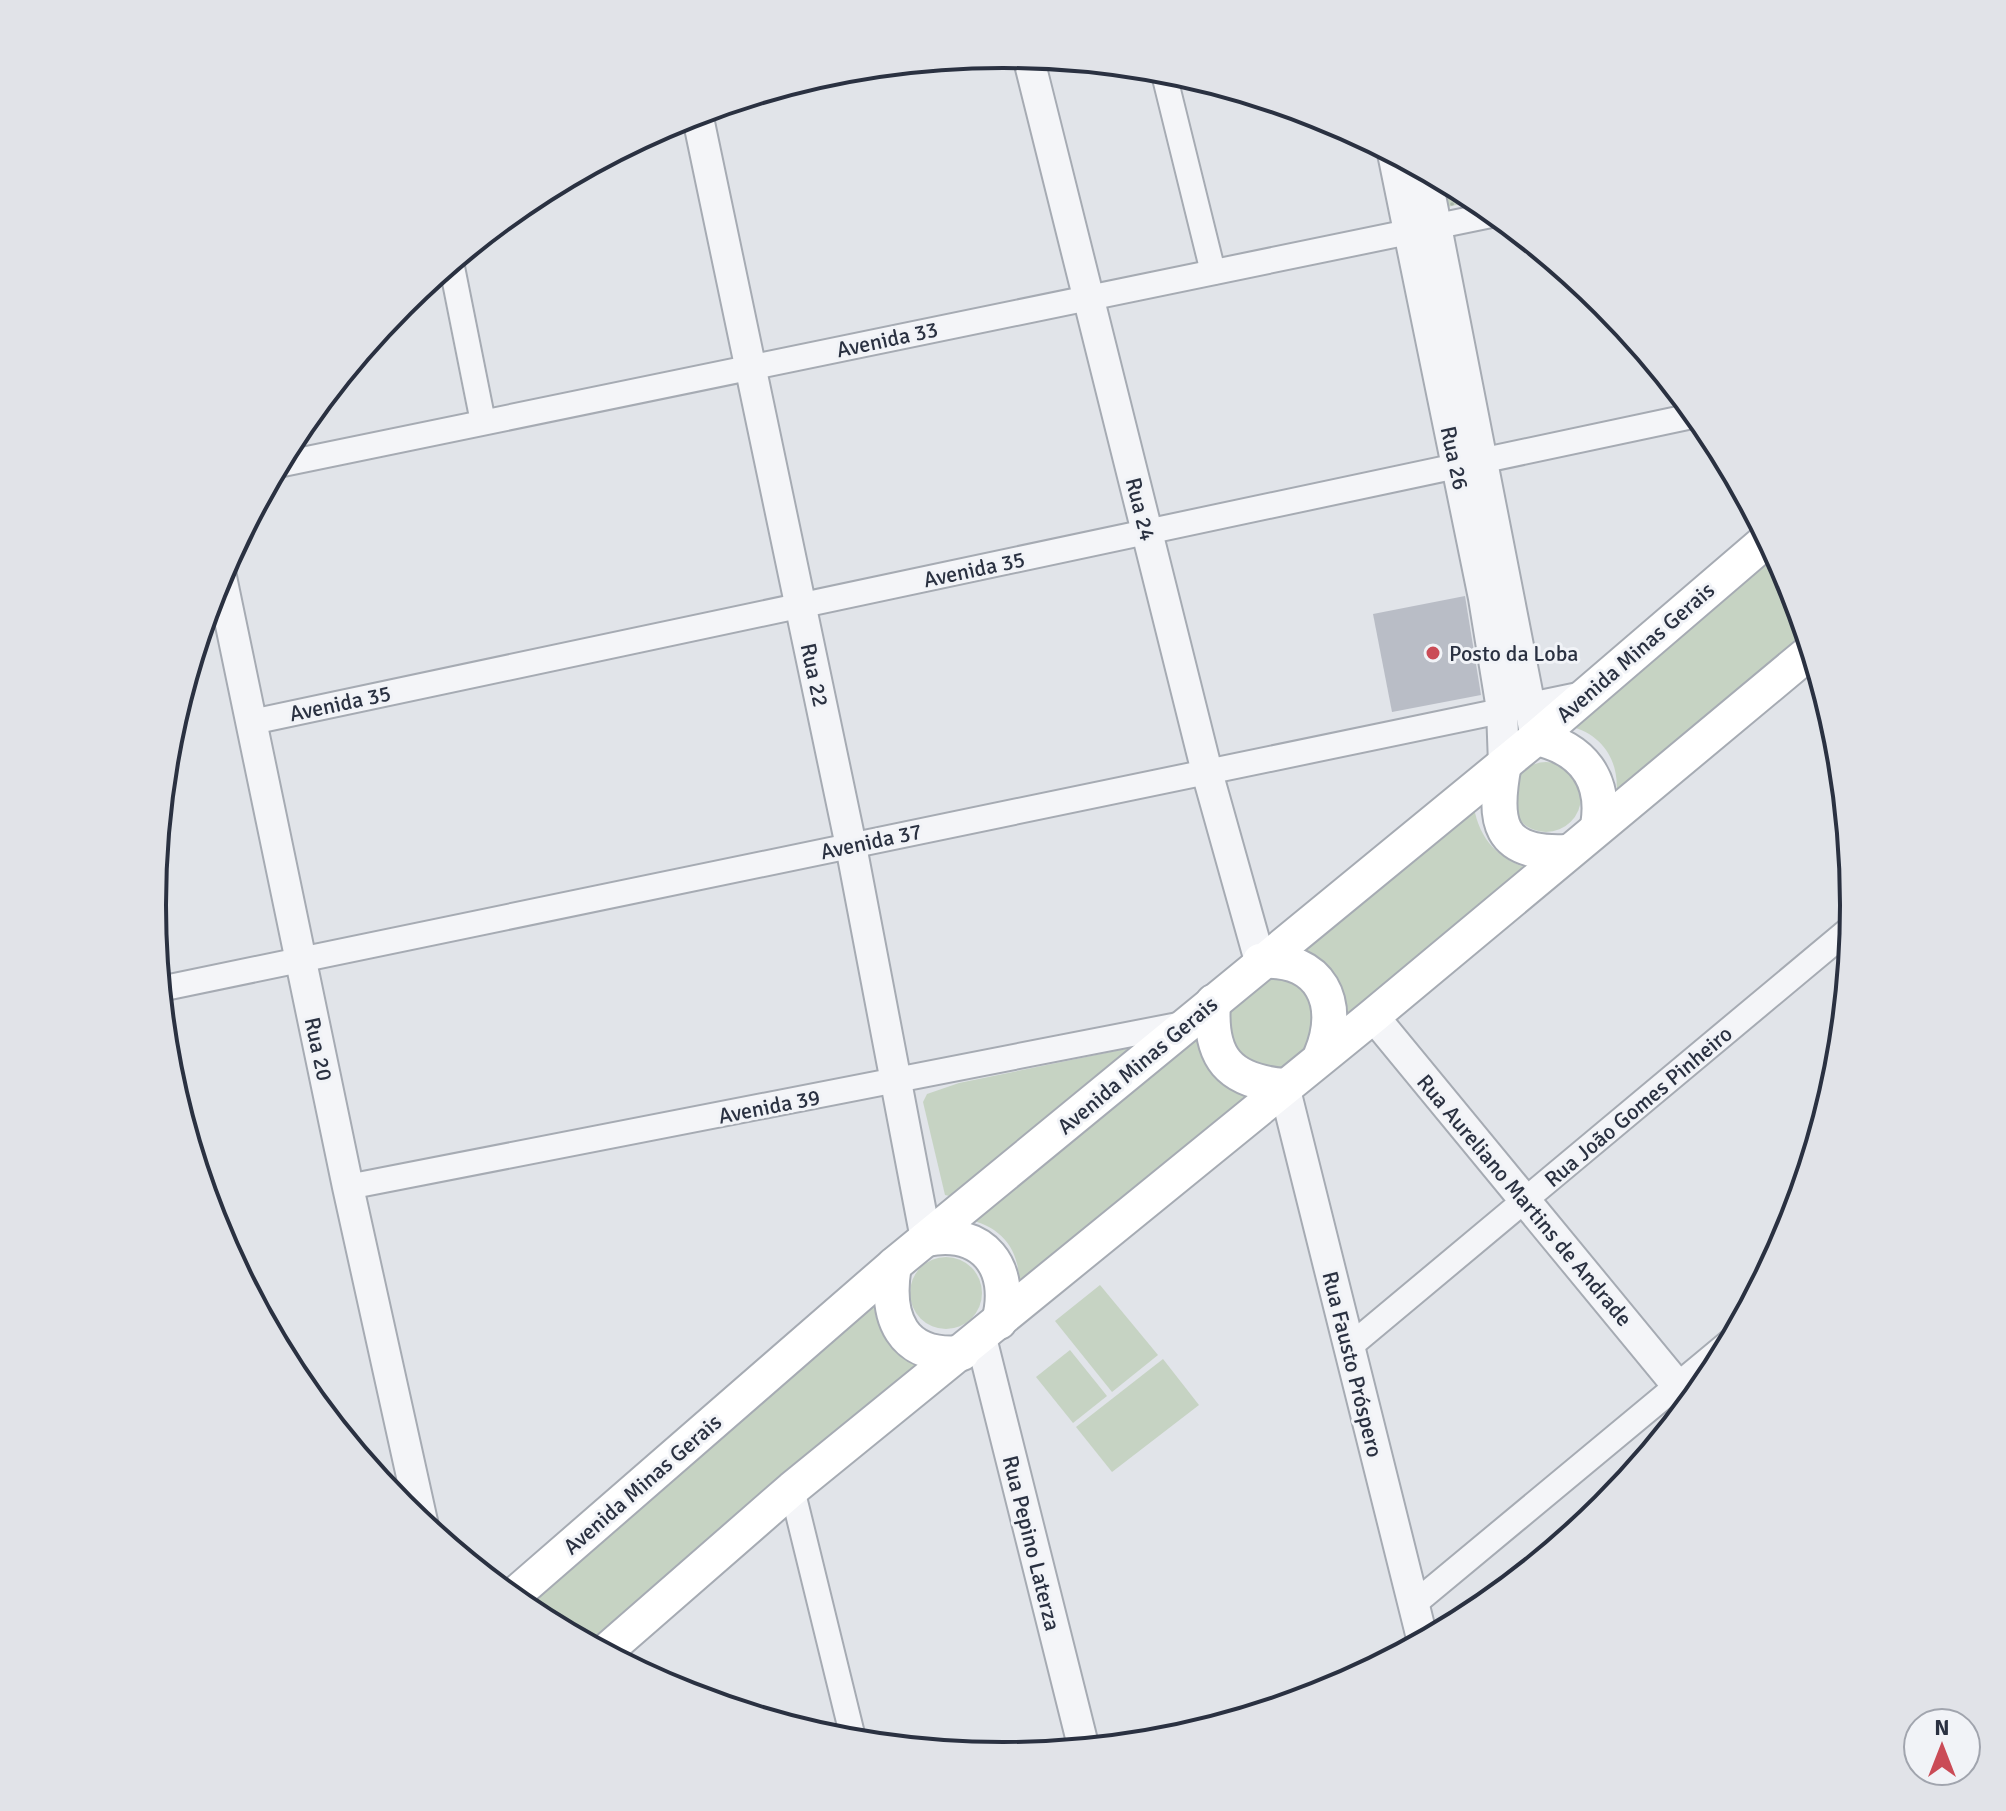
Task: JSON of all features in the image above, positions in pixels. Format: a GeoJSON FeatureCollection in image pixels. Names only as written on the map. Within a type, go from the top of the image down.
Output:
{"type":"FeatureCollection","features":[{"type":"Feature","properties":{"kind":"main road","name":"Avenida Minas Gerais"},"geometry":{"type":"LineString","coordinates":[[521,1590],[894,1265],[1260,961],[1536,738],[1583,694],[1759,546]]}},
{"type":"Feature","properties":{"kind":"main road"},"geometry":{"type":"LineString","coordinates":[[612,1646],[792,1489],[1321,1055],[1373,1016],[1803,658]]}},
{"type":"Feature","properties":{"kind":"main road"},"geometry":{"type":"LineString","coordinates":[[1536,738],[1560,744],[1586,764],[1600,793],[1598,826]]}},
{"type":"Feature","properties":{"kind":"main road"},"geometry":{"type":"LineString","coordinates":[[1504,764],[1498,816],[1504,832],[1522,846],[1544,853],[1566,852]]}},
{"type":"Feature","properties":{"kind":"main road"},"geometry":{"type":"LineString","coordinates":[[1260,961],[1295,964],[1322,986],[1332,1019],[1321,1055]]}},
{"type":"Feature","properties":{"kind":"main road"},"geometry":{"type":"LineString","coordinates":[[1202,1012],[1215,1042],[1237,1076],[1256,1083],[1284,1086]]}},
{"type":"Feature","properties":{"kind":"main road"},"geometry":{"type":"LineString","coordinates":[[894,1265],[890,1305],[901,1330],[922,1348],[935,1352],[981,1337],[1005,1293],[991,1258],[982,1248],[959,1237],[926,1239]]}},
{"type":"Feature","properties":{"kind":"street","name":"Rua 24"},"geometry":{"type":"LineString","coordinates":[[1031,69],[1207,772],[1260,961]]}},
{"type":"Feature","properties":{"kind":"street"},"geometry":{"type":"LineString","coordinates":[[1166,84],[1213,272]]}},
{"type":"Feature","properties":{"kind":"street","name":"Rua 22"},"geometry":{"type":"LineString","coordinates":[[700,125],[851,846],[926,1239]]}},
{"type":"Feature","properties":{"kind":"street","name":"Rua 26"},"geometry":{"type":"LineString","coordinates":[[1399,168],[1423,229],[1516,706],[1536,738]]}},
{"type":"Feature","properties":{"kind":"street","name":"Rua 26"},"geometry":{"type":"LineString","coordinates":[[1423,229],[1425,182]]}},
{"type":"Feature","properties":{"kind":"street","name":"Avenida 33"},"geometry":{"type":"LineString","coordinates":[[294,462],[1480,217]]}},
{"type":"Feature","properties":{"kind":"street"},"geometry":{"type":"LineString","coordinates":[[453,274],[483,422]]}},
{"type":"Feature","properties":{"kind":"street","name":"Avenida 35"},"geometry":{"type":"LineString","coordinates":[[252,722],[1683,418]]}},
{"type":"Feature","properties":{"kind":"street","name":"Rua 20"},"geometry":{"type":"LineString","coordinates":[[225,596],[348,1187],[418,1505]]}},
{"type":"Feature","properties":{"kind":"street","name":"Avenida 37"},"geometry":{"type":"LineString","coordinates":[[170,987],[1583,694]]}},
{"type":"Feature","properties":{"kind":"street","name":"Rua 26"},"geometry":{"type":"LineString","coordinates":[[1504,764],[1516,706]]}},
{"type":"Feature","properties":{"kind":"street","name":"Rua João Gomes Pinheiro"},"geometry":{"type":"LineString","coordinates":[[1349,1347],[1839,938]]}},
{"type":"Feature","properties":{"kind":"street","name":"Avenida 39"},"geometry":{"type":"LineString","coordinates":[[348,1187],[896,1082],[1202,1012]]}},
{"type":"Feature","properties":{"kind":"street","name":"Rua Aureliano Martins de Andrade"},"geometry":{"type":"LineString","coordinates":[[1373,1016],[1684,1392]]}},
{"type":"Feature","properties":{"kind":"street","name":"Rua Fausto Próspero"},"geometry":{"type":"LineString","coordinates":[[1284,1086],[1421,1632]]}},
{"type":"Feature","properties":{"kind":"street","name":"Rua Pepino Laterza"},"geometry":{"type":"LineString","coordinates":[[981,1337],[1081,1739]]}},
{"type":"Feature","properties":{"kind":"street"},"geometry":{"type":"LineString","coordinates":[[1414,1604],[1679,1399]]}},
{"type":"Feature","properties":{"kind":"street"},"geometry":{"type":"LineString","coordinates":[[792,1489],[851,1729]]}},
{"type":"Feature","properties":{"kind":"green space"},"geometry":{"type":"Polygon","coordinates":[[[1445,194],[1460,204],[1447,207],[1445,194]]]}},
{"type":"Feature","properties":{"kind":"green space"},"geometry":{"type":"Polygon","coordinates":[[[1765,559],[1799,645],[1616,797],[1615,771],[1606,750],[1589,734],[1565,725],[1765,559]]]}},
{"type":"Feature","properties":{"kind":"green space"},"geometry":{"type":"Polygon","coordinates":[[[1553,762],[1575,777],[1581,797],[1579,811],[1571,822],[1560,830],[1539,832],[1521,822],[1513,811],[1511,790],[1521,772],[1532,764],[1553,762]]]}},
{"type":"Feature","properties":{"kind":"green space"},"geometry":{"type":"Polygon","coordinates":[[[1473,801],[1479,825],[1490,844],[1507,859],[1530,869],[1337,1027],[1285,955],[1473,801]]]}},
{"type":"Feature","properties":{"kind":"green space"},"geometry":{"type":"Polygon","coordinates":[[[1275,974],[1309,986],[1318,1043],[1284,1071],[1265,1073],[1223,1042],[1230,1002],[1275,974]]]}},
{"type":"Feature","properties":{"kind":"green space"},"geometry":{"type":"Polygon","coordinates":[[[1201,1024],[1258,1093],[1018,1290],[1017,1264],[1008,1243],[990,1228],[966,1219],[1201,1024]]]}},
{"type":"Feature","properties":{"kind":"green space"},"geometry":{"type":"Polygon","coordinates":[[[1135,1047],[954,1197],[945,1195],[923,1102],[927,1094],[959,1083],[1135,1047]]]}},
{"type":"Feature","properties":{"kind":"green space"},"geometry":{"type":"Polygon","coordinates":[[[946,1257],[966,1263],[976,1273],[982,1293],[976,1313],[966,1323],[946,1329],[926,1323],[916,1313],[910,1293],[916,1273],[926,1263],[946,1257]]]}},
{"type":"Feature","properties":{"kind":"green space"},"geometry":{"type":"Polygon","coordinates":[[[1100,1285],[1158,1355],[1112,1392],[1055,1321],[1100,1285]]]}},
{"type":"Feature","properties":{"kind":"green space"},"geometry":{"type":"Polygon","coordinates":[[[872,1296],[874,1311],[883,1332],[897,1346],[929,1364],[597,1638],[519,1588],[872,1296]]]}},
{"type":"Feature","properties":{"kind":"green space"},"geometry":{"type":"Polygon","coordinates":[[[1070,1350],[1107,1396],[1073,1423],[1036,1377],[1070,1350]]]}},
{"type":"Feature","properties":{"kind":"green space"},"geometry":{"type":"Polygon","coordinates":[[[1163,1359],[1199,1405],[1112,1472],[1076,1427],[1163,1359]]]}},
{"type":"Feature","properties":{"kind":"building","name":"Posto da Loba"},"geometry":{"type":"Polygon","coordinates":[[[1465,596],[1481,695],[1392,712],[1373,614],[1465,596]]]}},
{"type":"Feature","properties":{"kind":"place","name":"Posto da Loba"},"geometry":{"type":"Point","coordinates":[1433,653]}}]}
